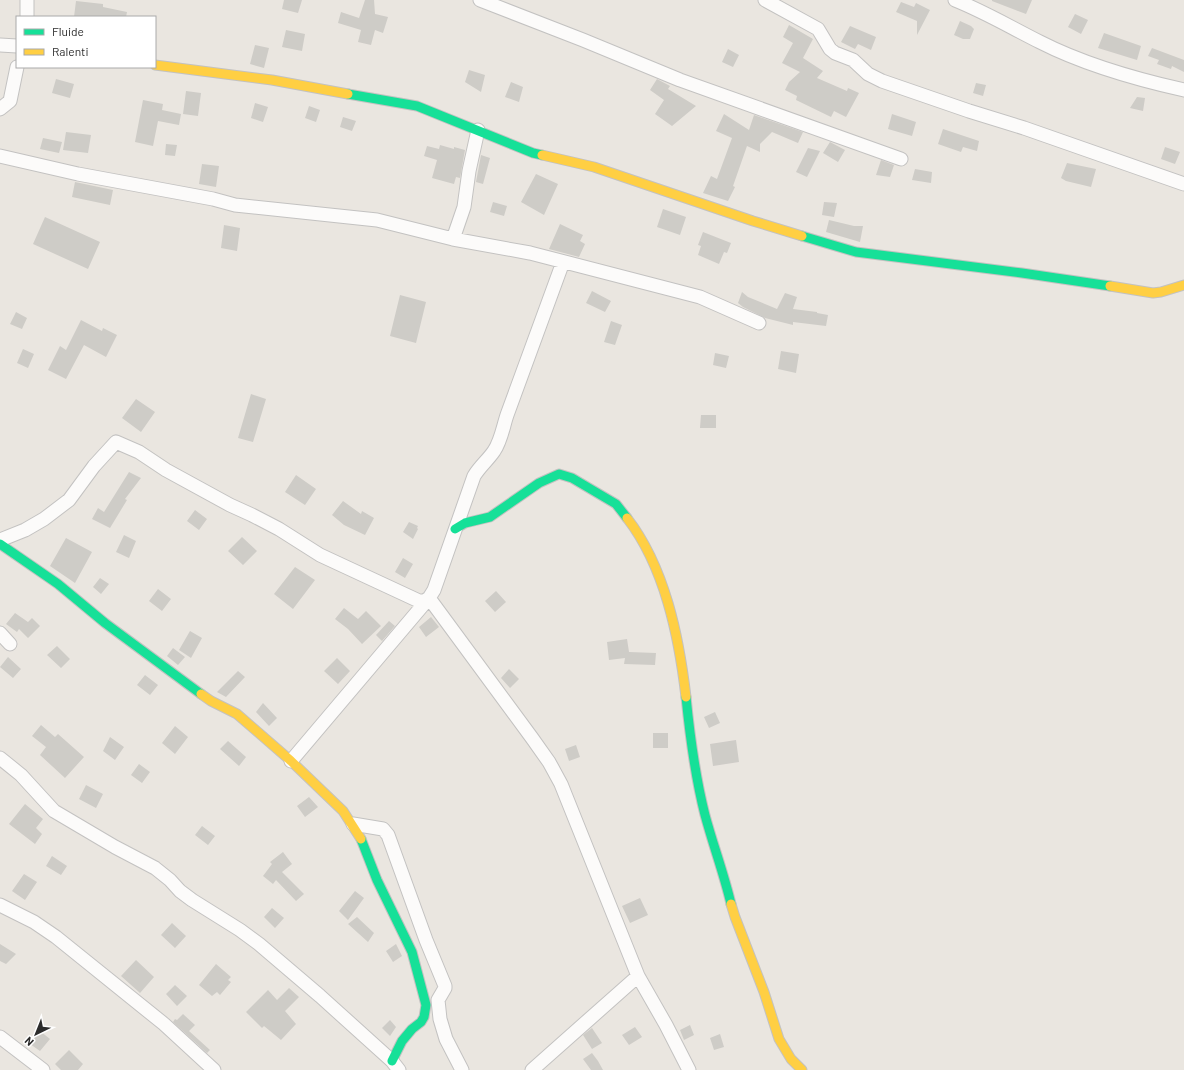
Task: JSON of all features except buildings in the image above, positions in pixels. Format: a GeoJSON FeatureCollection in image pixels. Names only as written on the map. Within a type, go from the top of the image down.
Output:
{"type":"FeatureCollection","features":[{"type":"Feature","properties":{"kind":"street"},"geometry":{"type":"LineString","coordinates":[[27,0],[27,16]]}},
{"type":"Feature","properties":{"kind":"street"},"geometry":{"type":"LineString","coordinates":[[480,0],[680,80],[902,158]]}},
{"type":"Feature","properties":{"kind":"street"},"geometry":{"type":"LineString","coordinates":[[765,0],[818,29],[830,49],[835,53],[852,60],[868,74],[969,111],[1024,128],[1184,184]]}},
{"type":"Feature","properties":{"kind":"street"},"geometry":{"type":"LineString","coordinates":[[955,0],[1068,55],[1106,69],[1153,83],[1184,90]]}},
{"type":"Feature","properties":{"kind":"street"},"geometry":{"type":"LineString","coordinates":[[0,45],[16,46]]}},
{"type":"Feature","properties":{"kind":"street"},"geometry":{"type":"LineString","coordinates":[[156,65],[272,80],[402,102],[417,106],[533,153],[594,167],[753,221],[856,252],[1029,274],[1153,293],[1184,284]]}},
{"type":"Feature","properties":{"kind":"street"},"geometry":{"type":"LineString","coordinates":[[0,109],[10,100],[17,68]]}},
{"type":"Feature","properties":{"kind":"street"},"geometry":{"type":"LineString","coordinates":[[453,239],[464,207],[469,171],[478,130]]}},
{"type":"Feature","properties":{"kind":"street"},"geometry":{"type":"LineString","coordinates":[[0,156],[78,174],[213,199],[235,205],[377,220],[453,239],[530,253],[700,298],[760,322]]}},
{"type":"Feature","properties":{"kind":"street"},"geometry":{"type":"LineString","coordinates":[[291,761],[429,598],[434,590],[474,476],[479,467],[494,452],[499,441],[505,420],[563,262]]}},
{"type":"Feature","properties":{"kind":"street"},"geometry":{"type":"LineString","coordinates":[[0,540],[25,530],[44,519],[68,500],[94,466],[116,442],[139,452],[166,470],[230,505],[252,515],[320,555],[419,601],[424,601],[429,598]]}},
{"type":"Feature","properties":{"kind":"street"},"geometry":{"type":"LineString","coordinates":[[455,529],[465,523],[490,517],[539,483],[559,474],[572,478],[616,504],[645,544],[658,573],[669,608],[682,665],[694,767],[705,816],[724,875],[735,917],[764,992],[779,1039],[788,1054],[802,1070]]}},
{"type":"Feature","properties":{"kind":"street"},"geometry":{"type":"LineString","coordinates":[[0,544],[58,584],[105,623],[173,674],[211,701],[237,714],[291,761],[343,811],[353,824],[361,838],[384,897],[412,952],[426,1005],[424,1017],[421,1022],[402,1041],[395,1066],[320,996],[259,944],[240,930],[192,900],[155,868],[62,817],[45,802],[21,775],[0,758]]}},
{"type":"Feature","properties":{"kind":"street"},"geometry":{"type":"LineString","coordinates":[[429,598],[549,762],[561,784],[638,976],[689,1070]]}},
{"type":"Feature","properties":{"kind":"street"},"geometry":{"type":"LineString","coordinates":[[0,633],[10,644]]}},
{"type":"Feature","properties":{"kind":"street"},"geometry":{"type":"LineString","coordinates":[[353,824],[383,829],[388,835],[426,940],[445,986],[438,1000],[440,1019],[446,1039],[462,1070]]}},
{"type":"Feature","properties":{"kind":"street"},"geometry":{"type":"LineString","coordinates":[[0,905],[34,922],[56,936],[164,1024],[214,1070]]}},
{"type":"Feature","properties":{"kind":"street"},"geometry":{"type":"LineString","coordinates":[[532,1070],[638,976]]}},
{"type":"Feature","properties":{"kind":"street"},"geometry":{"type":"LineString","coordinates":[[0,1037],[43,1070]]}},
{"type":"Feature","properties":{"kind":"traffic: fast"},"geometry":{"type":"LineString","coordinates":[[348,94],[417,106],[533,153],[542,155]]}},
{"type":"Feature","properties":{"kind":"traffic: fast"},"geometry":{"type":"LineString","coordinates":[[802,236],[856,252],[1022,273],[1110,286]]}},
{"type":"Feature","properties":{"kind":"traffic: fast"},"geometry":{"type":"LineString","coordinates":[[455,529],[465,523],[490,517],[539,483],[559,474],[572,478],[616,504],[627,518]]}},
{"type":"Feature","properties":{"kind":"traffic: fast"},"geometry":{"type":"LineString","coordinates":[[0,544],[58,584],[105,623],[201,694]]}},
{"type":"Feature","properties":{"kind":"traffic: fast"},"geometry":{"type":"LineString","coordinates":[[686,697],[693,756],[701,800],[731,904]]}},
{"type":"Feature","properties":{"kind":"traffic: fast"},"geometry":{"type":"LineString","coordinates":[[361,839],[377,880],[412,952],[426,1005],[424,1017],[421,1022],[412,1029],[402,1041],[392,1061]]}},
{"type":"Feature","properties":{"kind":"traffic: slow"},"geometry":{"type":"LineString","coordinates":[[156,65],[272,80],[348,94]]}},
{"type":"Feature","properties":{"kind":"traffic: slow"},"geometry":{"type":"LineString","coordinates":[[542,155],[594,167],[802,236]]}},
{"type":"Feature","properties":{"kind":"traffic: slow"},"geometry":{"type":"LineString","coordinates":[[1110,286],[1153,293],[1184,285]]}},
{"type":"Feature","properties":{"kind":"traffic: slow"},"geometry":{"type":"LineString","coordinates":[[627,518],[640,537],[661,580],[674,627],[686,697]]}},
{"type":"Feature","properties":{"kind":"traffic: slow"},"geometry":{"type":"LineString","coordinates":[[201,694],[211,701],[237,714],[291,761],[343,811],[361,839]]}},
{"type":"Feature","properties":{"kind":"traffic: slow"},"geometry":{"type":"LineString","coordinates":[[731,904],[764,992],[779,1039],[791,1059],[802,1070]]}}]}
